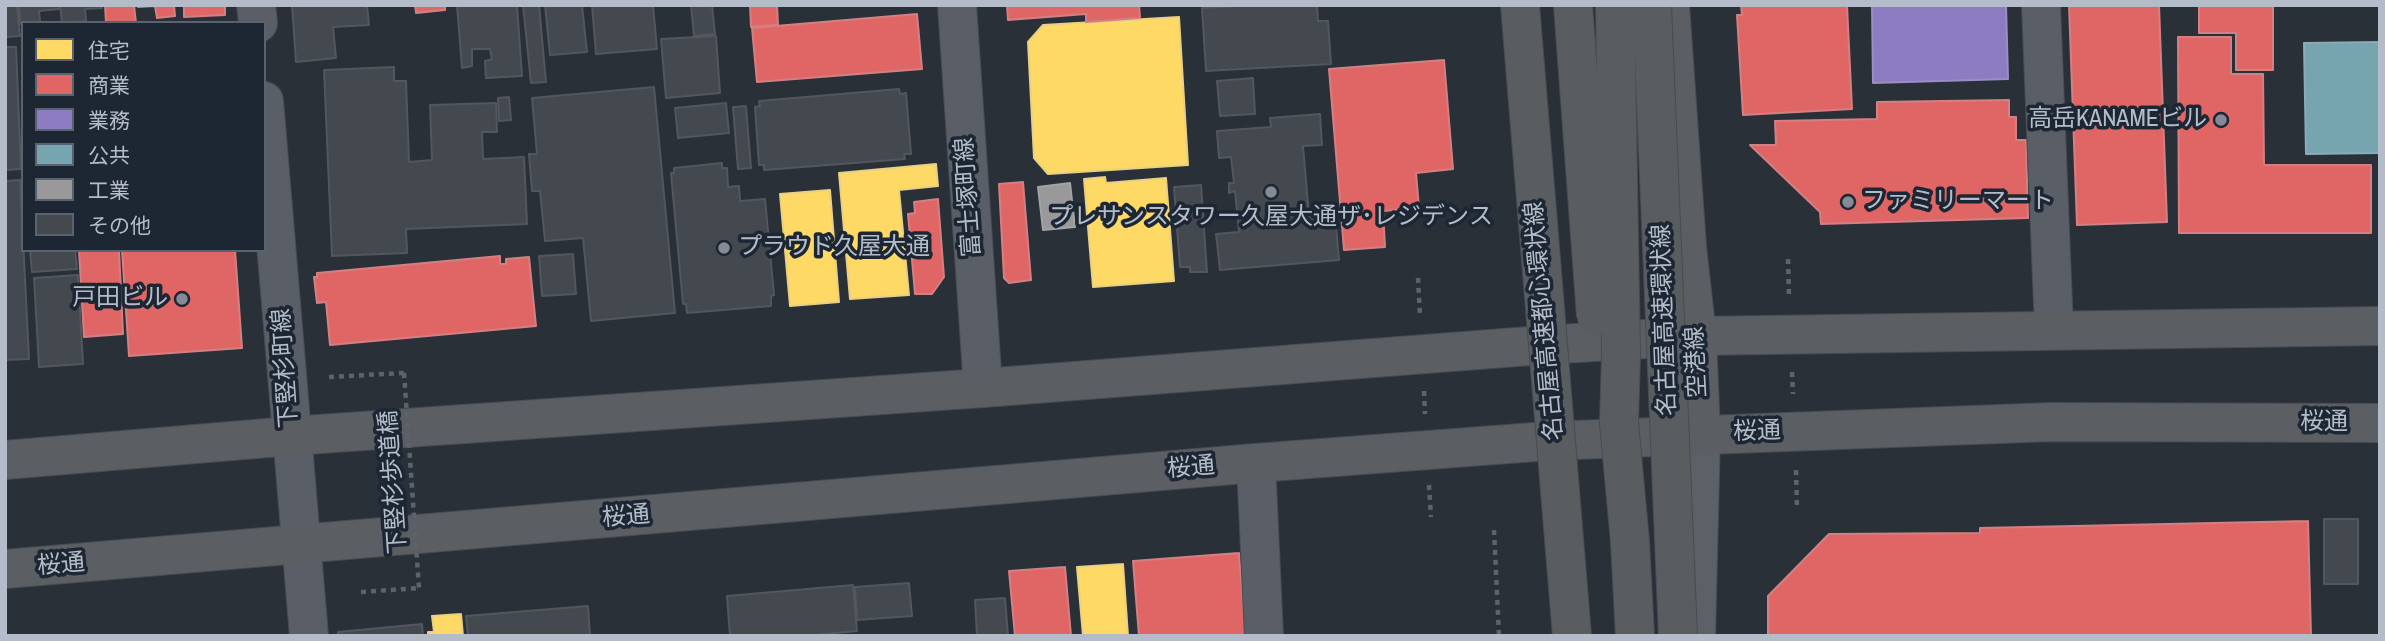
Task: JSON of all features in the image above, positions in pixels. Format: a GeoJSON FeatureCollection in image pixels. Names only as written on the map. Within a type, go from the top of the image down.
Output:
{"type":"FeatureCollection","features":[{"type":"Feature","properties":{"kind":"highway","name":"名古屋高速都心環状線"},"geometry":{"type":"LineString","coordinates":[[1520,5],[1572,636]]}},
{"type":"Feature","properties":{"kind":"highway"},"geometry":{"type":"LineString","coordinates":[[1527,5],[1548,441]]}},
{"type":"Feature","properties":{"kind":"highway"},"geometry":{"type":"LineString","coordinates":[[1573,5],[1599,366],[1619,423]]}},
{"type":"Feature","properties":{"kind":"highway"},"geometry":{"type":"LineString","coordinates":[[1615,5],[1621,354],[1619,423],[1635,636]]}},
{"type":"Feature","properties":{"kind":"highway","name":"名古屋高速環状線"},"geometry":{"type":"LineString","coordinates":[[1652,5],[1678,636]]}},
{"type":"Feature","properties":{"kind":"highway","name":"空港線"},"geometry":{"type":"LineString","coordinates":[[1670,5],[1687,247],[1697,336],[1701,434]]}},
{"type":"Feature","properties":{"kind":"highway"},"geometry":{"type":"LineString","coordinates":[[5,460],[291,436],[983,388],[1422,353],[1697,336],[2380,326]]}},
{"type":"Feature","properties":{"kind":"highway","name":"桜通"},"geometry":{"type":"LineString","coordinates":[[5,569],[1256,463],[1548,441],[2052,422],[2380,423]]}},
{"type":"Feature","properties":{"kind":"main road","name":"空港線"},"geometry":{"type":"LineString","coordinates":[[1696,636],[1701,434]]}},
{"type":"Feature","properties":{"kind":"main road"},"geometry":{"type":"LineString","coordinates":[[1548,441],[1557,636]]}},
{"type":"Feature","properties":{"kind":"street","name":"富士塚町線"},"geometry":{"type":"LineString","coordinates":[[957,5],[983,388]]}},
{"type":"Feature","properties":{"kind":"street"},"geometry":{"type":"LineString","coordinates":[[2040,5],[2054,330]]}},
{"type":"Feature","properties":{"kind":"street","name":"下竪杉町線"},"geometry":{"type":"LineString","coordinates":[[266,126],[309,636]]}},
{"type":"Feature","properties":{"kind":"street"},"geometry":{"type":"LineString","coordinates":[[1256,463],[1264,636]]}},
{"type":"Feature","properties":{"kind":"path"},"geometry":{"type":"LineString","coordinates":[[1788,259],[1797,508]]}},
{"type":"Feature","properties":{"kind":"path"},"geometry":{"type":"LineString","coordinates":[[1418,278],[1431,517]]}},
{"type":"Feature","properties":{"kind":"path","name":"下竪杉歩道橋"},"geometry":{"type":"LineString","coordinates":[[329,377],[404,373],[419,589],[361,592]]}},
{"type":"Feature","properties":{"kind":"path"},"geometry":{"type":"LineString","coordinates":[[1493,530],[1499,636]]}},
{"type":"Feature","properties":{"kind":"building: 住宅"},"geometry":{"type":"Polygon","coordinates":[[[1179,17],[1188,165],[1048,174],[1034,158],[1028,42],[1043,25],[1179,17]]]}},
{"type":"Feature","properties":{"kind":"building: 住宅"},"geometry":{"type":"Polygon","coordinates":[[[936,164],[938,186],[899,190],[909,295],[850,299],[839,173],[936,164]]]}},
{"type":"Feature","properties":{"kind":"building: 住宅"},"geometry":{"type":"Polygon","coordinates":[[[1105,177],[1106,183],[1166,178],[1174,281],[1093,287],[1084,179],[1105,177]]]}},
{"type":"Feature","properties":{"kind":"building: 住宅"},"geometry":{"type":"Polygon","coordinates":[[[830,190],[839,302],[790,306],[780,194],[830,190]]]}},
{"type":"Feature","properties":{"kind":"building: 住宅"},"geometry":{"type":"Polygon","coordinates":[[[1123,564],[1128,636],[1083,636],[1077,567],[1123,564]]]}},
{"type":"Feature","properties":{"kind":"building: 住宅"},"geometry":{"type":"Polygon","coordinates":[[[461,614],[463,636],[428,636],[428,632],[434,632],[432,616],[461,614]]]}},
{"type":"Feature","properties":{"kind":"building: 商業"},"geometry":{"type":"Polygon","coordinates":[[[105,5],[134,5],[136,21],[106,21],[105,5]]]}},
{"type":"Feature","properties":{"kind":"building: 商業"},"geometry":{"type":"Polygon","coordinates":[[[138,5],[174,5],[175,16],[157,18],[155,6],[138,5]]]}},
{"type":"Feature","properties":{"kind":"building: 商業"},"geometry":{"type":"Polygon","coordinates":[[[184,5],[225,5],[225,15],[184,17],[184,5]]]}},
{"type":"Feature","properties":{"kind":"building: 商業"},"geometry":{"type":"Polygon","coordinates":[[[415,5],[445,5],[445,10],[416,13],[415,5]]]}},
{"type":"Feature","properties":{"kind":"building: 商業"},"geometry":{"type":"Polygon","coordinates":[[[750,5],[777,5],[778,25],[751,27],[750,5]]]}},
{"type":"Feature","properties":{"kind":"building: 商業"},"geometry":{"type":"Polygon","coordinates":[[[1007,5],[1139,5],[1140,18],[1086,22],[1086,14],[1008,20],[1007,5]]]}},
{"type":"Feature","properties":{"kind":"building: 商業"},"geometry":{"type":"Polygon","coordinates":[[[1741,5],[1847,5],[1852,109],[1743,115],[1737,15],[1742,15],[1741,5]]]}},
{"type":"Feature","properties":{"kind":"building: 商業"},"geometry":{"type":"Polygon","coordinates":[[[2069,5],[2159,5],[2167,222],[2077,225],[2069,5]]]}},
{"type":"Feature","properties":{"kind":"building: 商業"},"geometry":{"type":"Polygon","coordinates":[[[2199,5],[2273,5],[2273,70],[2236,70],[2236,33],[2199,33],[2199,5]]]}},
{"type":"Feature","properties":{"kind":"building: 商業"},"geometry":{"type":"Polygon","coordinates":[[[917,14],[922,69],[757,82],[752,28],[917,14]]]}},
{"type":"Feature","properties":{"kind":"building: 商業","name":"高岳KANAMEビル"},"geometry":{"type":"Polygon","coordinates":[[[2178,37],[2231,37],[2231,74],[2263,74],[2264,165],[2371,165],[2371,233],[2179,233],[2178,37]]]}},
{"type":"Feature","properties":{"kind":"building: 商業"},"geometry":{"type":"Polygon","coordinates":[[[1444,60],[1453,169],[1416,173],[1419,208],[1383,211],[1385,247],[1344,250],[1329,69],[1444,60]]]}},
{"type":"Feature","properties":{"kind":"building: 商業"},"geometry":{"type":"Polygon","coordinates":[[[2009,100],[2009,117],[2016,117],[2016,140],[2026,140],[2028,218],[1821,224],[1820,212],[1750,145],[1776,145],[1775,121],[1877,119],[1877,102],[2009,100]]]}},
{"type":"Feature","properties":{"kind":"building: 商業"},"geometry":{"type":"Polygon","coordinates":[[[1023,182],[1031,280],[1009,283],[1004,278],[999,184],[1023,182]]]}},
{"type":"Feature","properties":{"kind":"building: 商業"},"geometry":{"type":"Polygon","coordinates":[[[938,199],[944,277],[932,294],[915,294],[908,214],[915,213],[914,202],[938,199]]]}},
{"type":"Feature","properties":{"kind":"building: 商業"},"geometry":{"type":"Polygon","coordinates":[[[79,252],[119,252],[123,334],[84,337],[79,252]]]}},
{"type":"Feature","properties":{"kind":"building: 商業","name":"戸田ビル"},"geometry":{"type":"Polygon","coordinates":[[[122,252],[235,252],[242,348],[129,356],[122,252]]]}},
{"type":"Feature","properties":{"kind":"building: 商業"},"geometry":{"type":"Polygon","coordinates":[[[500,256],[500,264],[506,264],[506,259],[529,257],[536,326],[330,345],[326,302],[317,303],[314,277],[317,277],[317,273],[500,256]]]}},
{"type":"Feature","properties":{"kind":"building: 商業"},"geometry":{"type":"Polygon","coordinates":[[[2308,521],[2311,636],[1768,636],[1768,596],[1829,534],[1980,533],[1980,528],[2308,521]]]}},
{"type":"Feature","properties":{"kind":"building: 商業"},"geometry":{"type":"Polygon","coordinates":[[[1239,553],[1246,636],[1139,636],[1133,561],[1239,553]]]}},
{"type":"Feature","properties":{"kind":"building: 商業"},"geometry":{"type":"Polygon","coordinates":[[[1065,567],[1071,636],[1015,636],[1009,571],[1065,567]]]}},
{"type":"Feature","properties":{"kind":"building: 業務"},"geometry":{"type":"Polygon","coordinates":[[[1872,5],[2006,5],[2008,79],[1873,83],[1872,5]]]}},
{"type":"Feature","properties":{"kind":"building: 公共"},"geometry":{"type":"Polygon","coordinates":[[[2380,42],[2380,153],[2306,154],[2304,43],[2380,42]]]}},
{"type":"Feature","properties":{"kind":"building: 工業"},"geometry":{"type":"Polygon","coordinates":[[[1070,183],[1075,227],[1043,230],[1038,187],[1070,183]]]}},
{"type":"Feature","properties":{"kind":"building: その他"},"geometry":{"type":"Polygon","coordinates":[[[5,5],[17,5],[20,36],[5,37],[5,5]]]}},
{"type":"Feature","properties":{"kind":"building: その他"},"geometry":{"type":"Polygon","coordinates":[[[19,5],[59,5],[59,9],[39,11],[40,21],[21,21],[20,24],[19,5]]]}},
{"type":"Feature","properties":{"kind":"building: その他"},"geometry":{"type":"Polygon","coordinates":[[[60,5],[102,5],[102,8],[85,9],[86,21],[62,21],[60,5]]]}},
{"type":"Feature","properties":{"kind":"building: その他"},"geometry":{"type":"Polygon","coordinates":[[[292,5],[367,5],[369,25],[333,27],[336,58],[296,62],[292,5]]]}},
{"type":"Feature","properties":{"kind":"building: その他"},"geometry":{"type":"Polygon","coordinates":[[[457,5],[517,5],[522,76],[486,78],[485,61],[492,59],[490,49],[472,49],[472,66],[462,68],[457,5]]]}},
{"type":"Feature","properties":{"kind":"building: その他"},"geometry":{"type":"Polygon","coordinates":[[[523,5],[539,5],[546,82],[531,83],[523,5]]]}},
{"type":"Feature","properties":{"kind":"building: その他"},"geometry":{"type":"Polygon","coordinates":[[[545,5],[582,5],[587,52],[550,55],[545,5]]]}},
{"type":"Feature","properties":{"kind":"building: その他"},"geometry":{"type":"Polygon","coordinates":[[[592,5],[653,5],[657,49],[596,54],[592,5]]]}},
{"type":"Feature","properties":{"kind":"building: その他"},"geometry":{"type":"Polygon","coordinates":[[[691,5],[712,5],[715,34],[694,36],[691,5]]]}},
{"type":"Feature","properties":{"kind":"building: その他"},"geometry":{"type":"Polygon","coordinates":[[[1317,5],[1318,21],[1328,21],[1331,64],[1206,71],[1202,8],[1317,5]]]}},
{"type":"Feature","properties":{"kind":"building: その他"},"geometry":{"type":"Polygon","coordinates":[[[716,36],[720,93],[666,98],[661,39],[716,36]]]}},
{"type":"Feature","properties":{"kind":"building: その他"},"geometry":{"type":"Polygon","coordinates":[[[5,47],[16,47],[21,169],[5,170],[5,47]]]}},
{"type":"Feature","properties":{"kind":"building: その他"},"geometry":{"type":"Polygon","coordinates":[[[394,67],[394,81],[406,81],[409,162],[432,160],[430,105],[496,103],[497,132],[482,132],[483,159],[524,157],[527,224],[406,229],[407,253],[332,256],[324,70],[394,67]]]}},
{"type":"Feature","properties":{"kind":"building: その他"},"geometry":{"type":"Polygon","coordinates":[[[1253,78],[1255,114],[1220,116],[1217,81],[1253,78]]]}},
{"type":"Feature","properties":{"kind":"building: その他"},"geometry":{"type":"Polygon","coordinates":[[[654,87],[675,313],[591,321],[583,238],[545,241],[540,191],[532,191],[529,154],[537,154],[532,98],[654,87]]]}},
{"type":"Feature","properties":{"kind":"building: その他"},"geometry":{"type":"Polygon","coordinates":[[[899,89],[900,94],[906,93],[911,154],[904,154],[905,159],[764,170],[764,165],[759,165],[755,107],[760,106],[759,101],[899,89]]]}},
{"type":"Feature","properties":{"kind":"building: その他"},"geometry":{"type":"Polygon","coordinates":[[[509,97],[511,120],[499,121],[498,98],[509,97]]]}},
{"type":"Feature","properties":{"kind":"building: その他"},"geometry":{"type":"Polygon","coordinates":[[[726,103],[729,133],[678,138],[675,108],[726,103]]]}},
{"type":"Feature","properties":{"kind":"building: その他"},"geometry":{"type":"Polygon","coordinates":[[[746,106],[751,168],[738,169],[733,107],[746,106]]]}},
{"type":"Feature","properties":{"kind":"building: その他","name":"プレサンスタワー久屋大通ザ･レジデンス"},"geometry":{"type":"Polygon","coordinates":[[[1320,114],[1322,145],[1303,146],[1309,216],[1335,214],[1339,260],[1220,270],[1216,234],[1239,232],[1235,191],[1229,193],[1229,183],[1234,183],[1231,157],[1219,158],[1217,131],[1271,127],[1270,118],[1320,114]]]}},
{"type":"Feature","properties":{"kind":"building: その他","name":"プラウド久屋大通"},"geometry":{"type":"Polygon","coordinates":[[[722,163],[722,168],[727,168],[728,187],[739,186],[740,201],[765,199],[774,295],[771,296],[771,306],[687,313],[686,304],[683,304],[671,173],[674,173],[674,168],[722,163]]]}},
{"type":"Feature","properties":{"kind":"building: その他"},"geometry":{"type":"Polygon","coordinates":[[[20,180],[21,252],[24,252],[29,359],[5,360],[5,181],[20,180]]]}},
{"type":"Feature","properties":{"kind":"building: その他"},"geometry":{"type":"Polygon","coordinates":[[[1201,185],[1207,272],[1190,272],[1190,267],[1180,267],[1174,187],[1201,185]]]}},
{"type":"Feature","properties":{"kind":"building: その他"},"geometry":{"type":"Polygon","coordinates":[[[30,252],[75,252],[77,269],[32,272],[30,252]]]}},
{"type":"Feature","properties":{"kind":"building: その他"},"geometry":{"type":"Polygon","coordinates":[[[573,254],[576,294],[542,296],[539,256],[573,254]]]}},
{"type":"Feature","properties":{"kind":"building: その他"},"geometry":{"type":"Polygon","coordinates":[[[78,275],[83,364],[39,367],[34,278],[78,275]]]}},
{"type":"Feature","properties":{"kind":"building: その他"},"geometry":{"type":"Polygon","coordinates":[[[2324,519],[2358,519],[2358,584],[2324,584],[2324,519]]]}},
{"type":"Feature","properties":{"kind":"building: その他"},"geometry":{"type":"Polygon","coordinates":[[[909,583],[912,616],[857,620],[855,587],[909,583]]]}},
{"type":"Feature","properties":{"kind":"building: その他"},"geometry":{"type":"Polygon","coordinates":[[[853,585],[857,631],[804,636],[730,636],[727,596],[853,585]]]}},
{"type":"Feature","properties":{"kind":"building: その他"},"geometry":{"type":"Polygon","coordinates":[[[1005,598],[1008,636],[977,636],[975,600],[1005,598]]]}},
{"type":"Feature","properties":{"kind":"building: その他"},"geometry":{"type":"Polygon","coordinates":[[[588,606],[590,636],[468,636],[466,616],[588,606]]]}},
{"type":"Feature","properties":{"kind":"building: その他"},"geometry":{"type":"Polygon","coordinates":[[[422,624],[423,636],[338,636],[338,632],[422,624]]]}},
{"type":"Feature","properties":{"kind":"place","name":"高岳KANAMEビル"},"geometry":{"type":"Point","coordinates":[2221,120]}},
{"type":"Feature","properties":{"kind":"place","name":"プレサンスタワー久屋大通ザ･レジデンス"},"geometry":{"type":"Point","coordinates":[1271,192]}},
{"type":"Feature","properties":{"kind":"place","name":"ファミリーマート"},"geometry":{"type":"Point","coordinates":[1848,202]}},
{"type":"Feature","properties":{"kind":"place","name":"プラウド久屋大通"},"geometry":{"type":"Point","coordinates":[724,248]}},
{"type":"Feature","properties":{"kind":"place","name":"戸田ビル"},"geometry":{"type":"Point","coordinates":[182,299]}}]}
